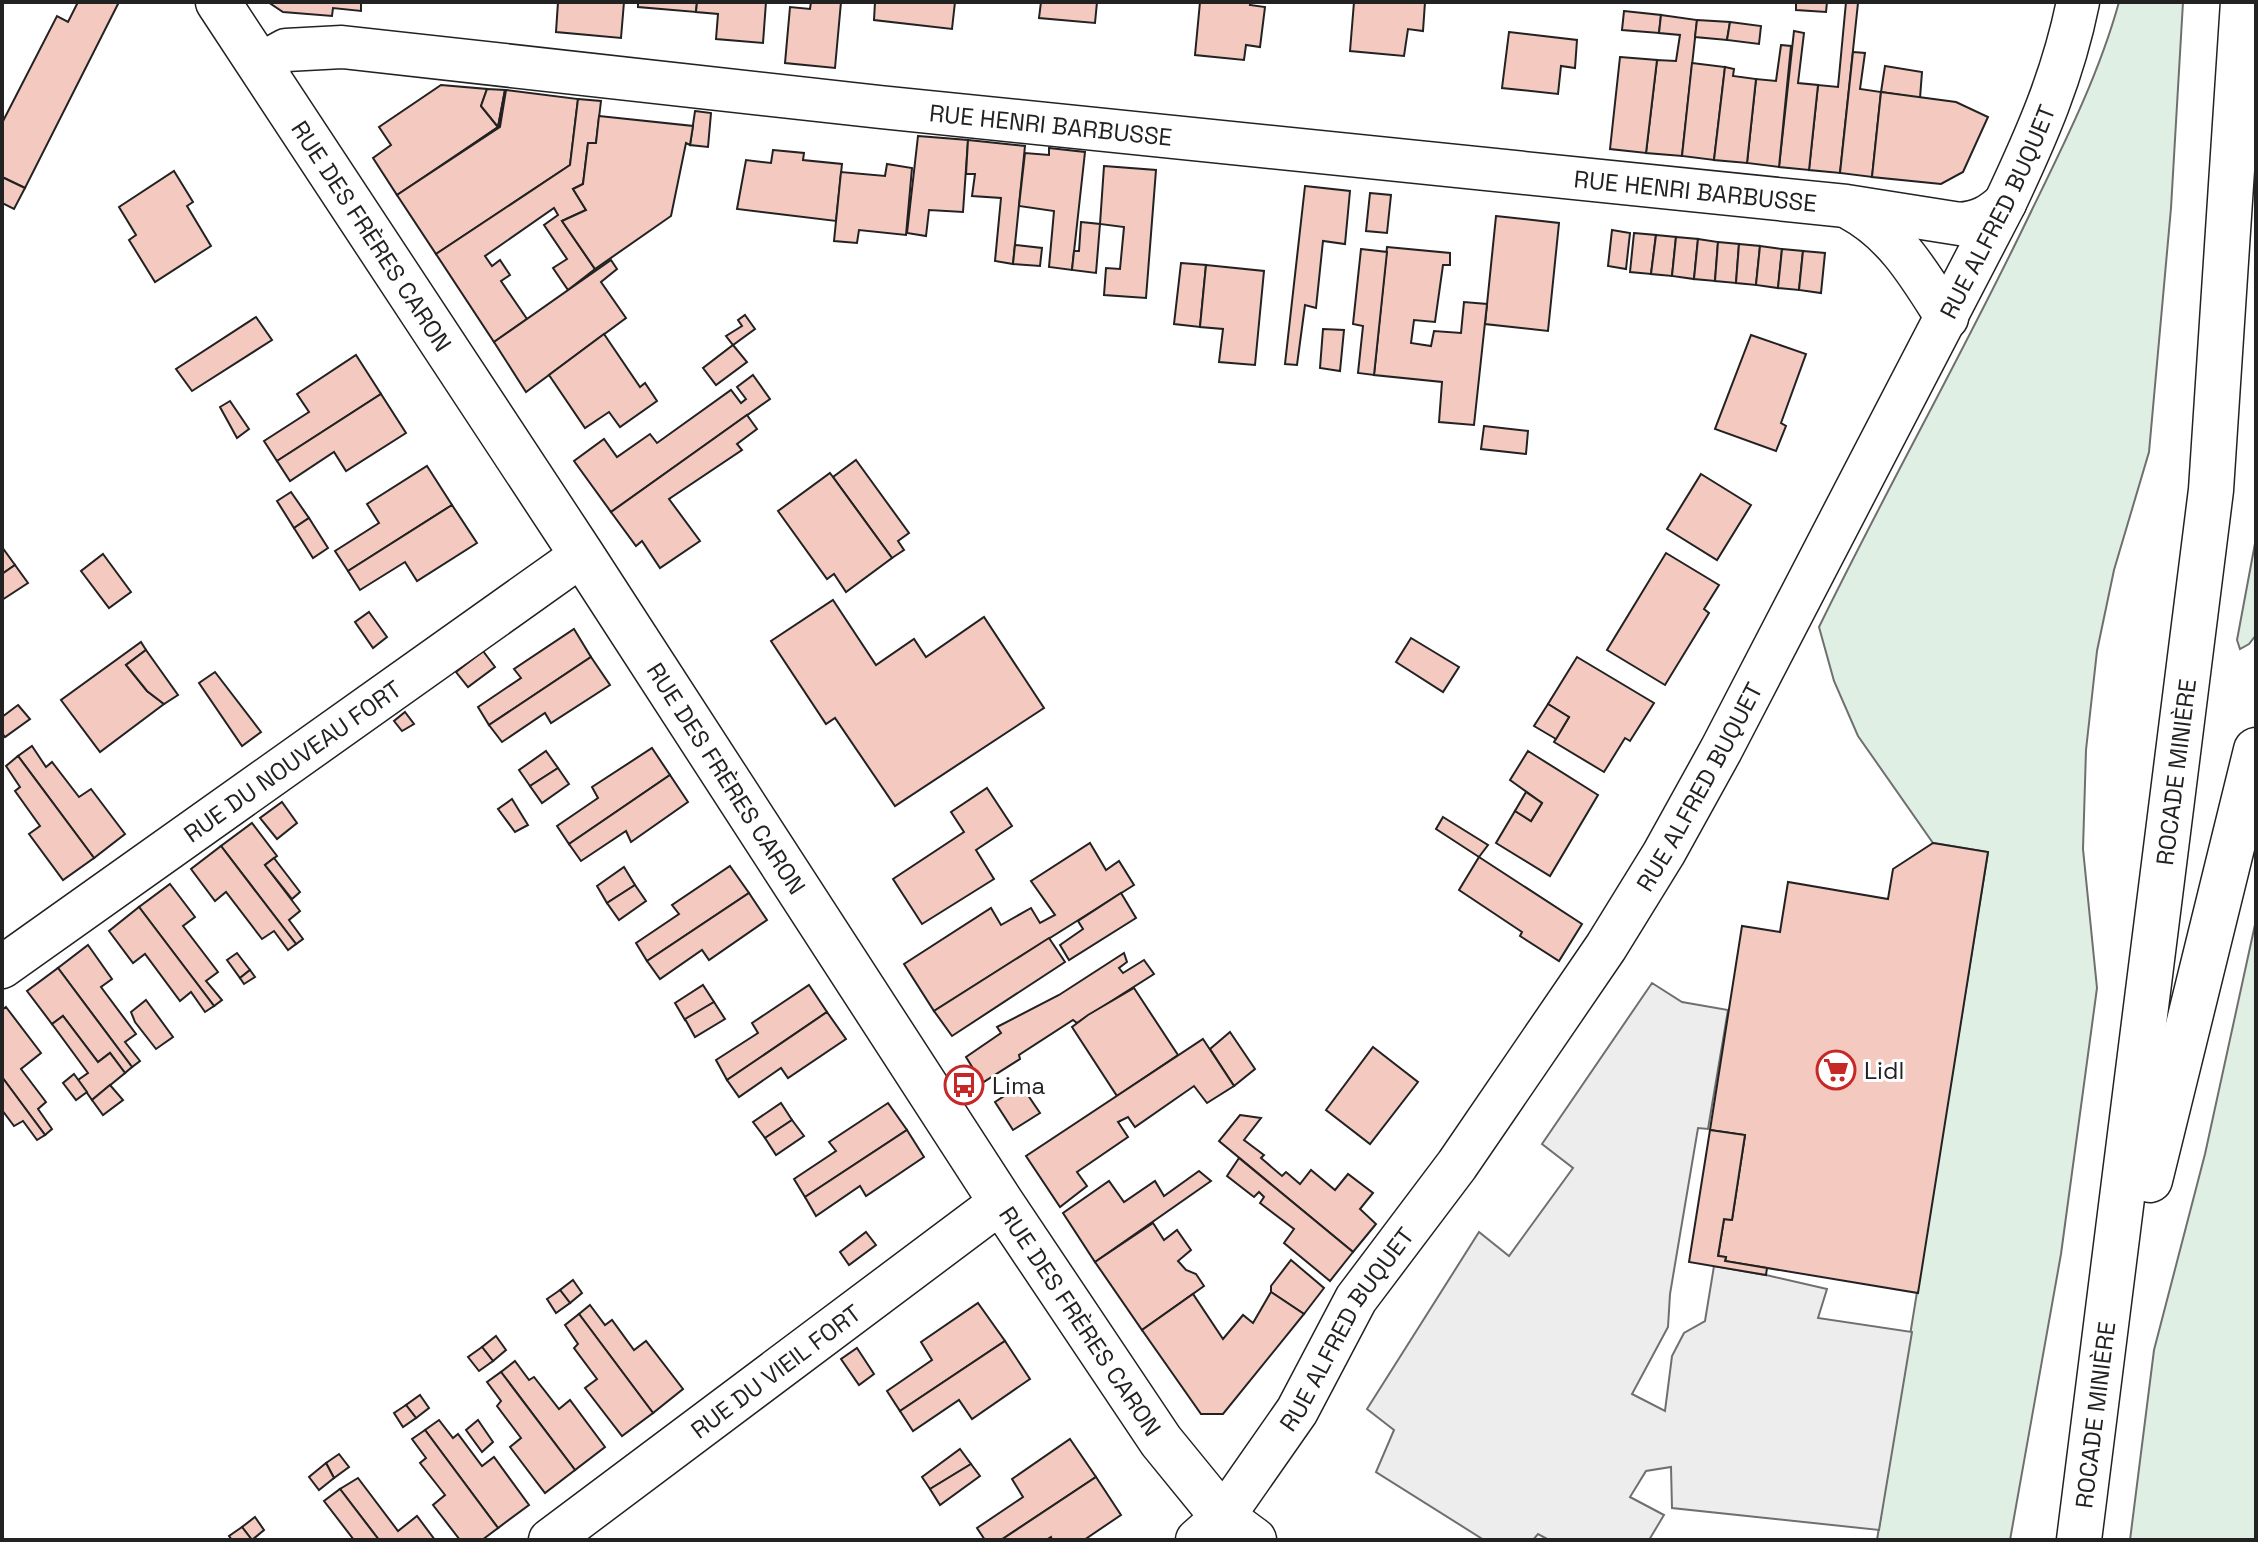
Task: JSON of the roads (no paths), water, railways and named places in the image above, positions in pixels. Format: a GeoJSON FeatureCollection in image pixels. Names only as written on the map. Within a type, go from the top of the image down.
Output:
{"type":"FeatureCollection","features":[{"type":"Feature","properties":{"kind":"main road","name":"RUE DES FRÈRES CARON"},"geometry":{"type":"LineString","coordinates":[[218,2],[582,555],[1001,1202],[1224,1532]]}},
{"type":"Feature","properties":{"kind":"main road","name":"ROCADE MINIÈRE"},"geometry":{"type":"LineString","coordinates":[[2079,1540],[2211,490],[2243,2]]}},
{"type":"Feature","properties":{"kind":"main road"},"geometry":{"type":"LineString","coordinates":[[2100,1385],[2256,750]]}},
{"type":"Feature","properties":{"kind":"street","name":"RUE ALFRED BUQUET"},"geometry":{"type":"LineString","coordinates":[[1224,1532],[1297,1411],[1356,1299],[1457,1165],[1606,947],[1664,853],[2005,203],[2047,114],[2069,45],[2078,2]]}},
{"type":"Feature","properties":{"kind":"street","name":"RUE HENRI BARBUSSE"},"geometry":{"type":"LineString","coordinates":[[259,65],[286,50],[342,47],[912,111],[1846,206],[1960,224],[1978,222],[1991,216],[2005,203]]}},
{"type":"Feature","properties":{"kind":"street","name":"RUE HENRI BARBUSSE"},"geometry":{"type":"LineString","coordinates":[[1846,206],[1865,216],[1887,234],[1920,275],[1947,318]]}},
{"type":"Feature","properties":{"kind":"street","name":"RUE DU NOUVEAU FORT"},"geometry":{"type":"LineString","coordinates":[[2,967],[582,555]]}},
{"type":"Feature","properties":{"kind":"street","name":"RUE DU VIEIL FORT"},"geometry":{"type":"LineString","coordinates":[[550,1540],[1001,1202]]}},
{"type":"Feature","properties":{"kind":"place","name":"Lidl"},"geometry":{"type":"Point","coordinates":[1836,1070]}},
{"type":"Feature","properties":{"kind":"place","name":"Lima"},"geometry":{"type":"Point","coordinates":[964,1085]}}]}
